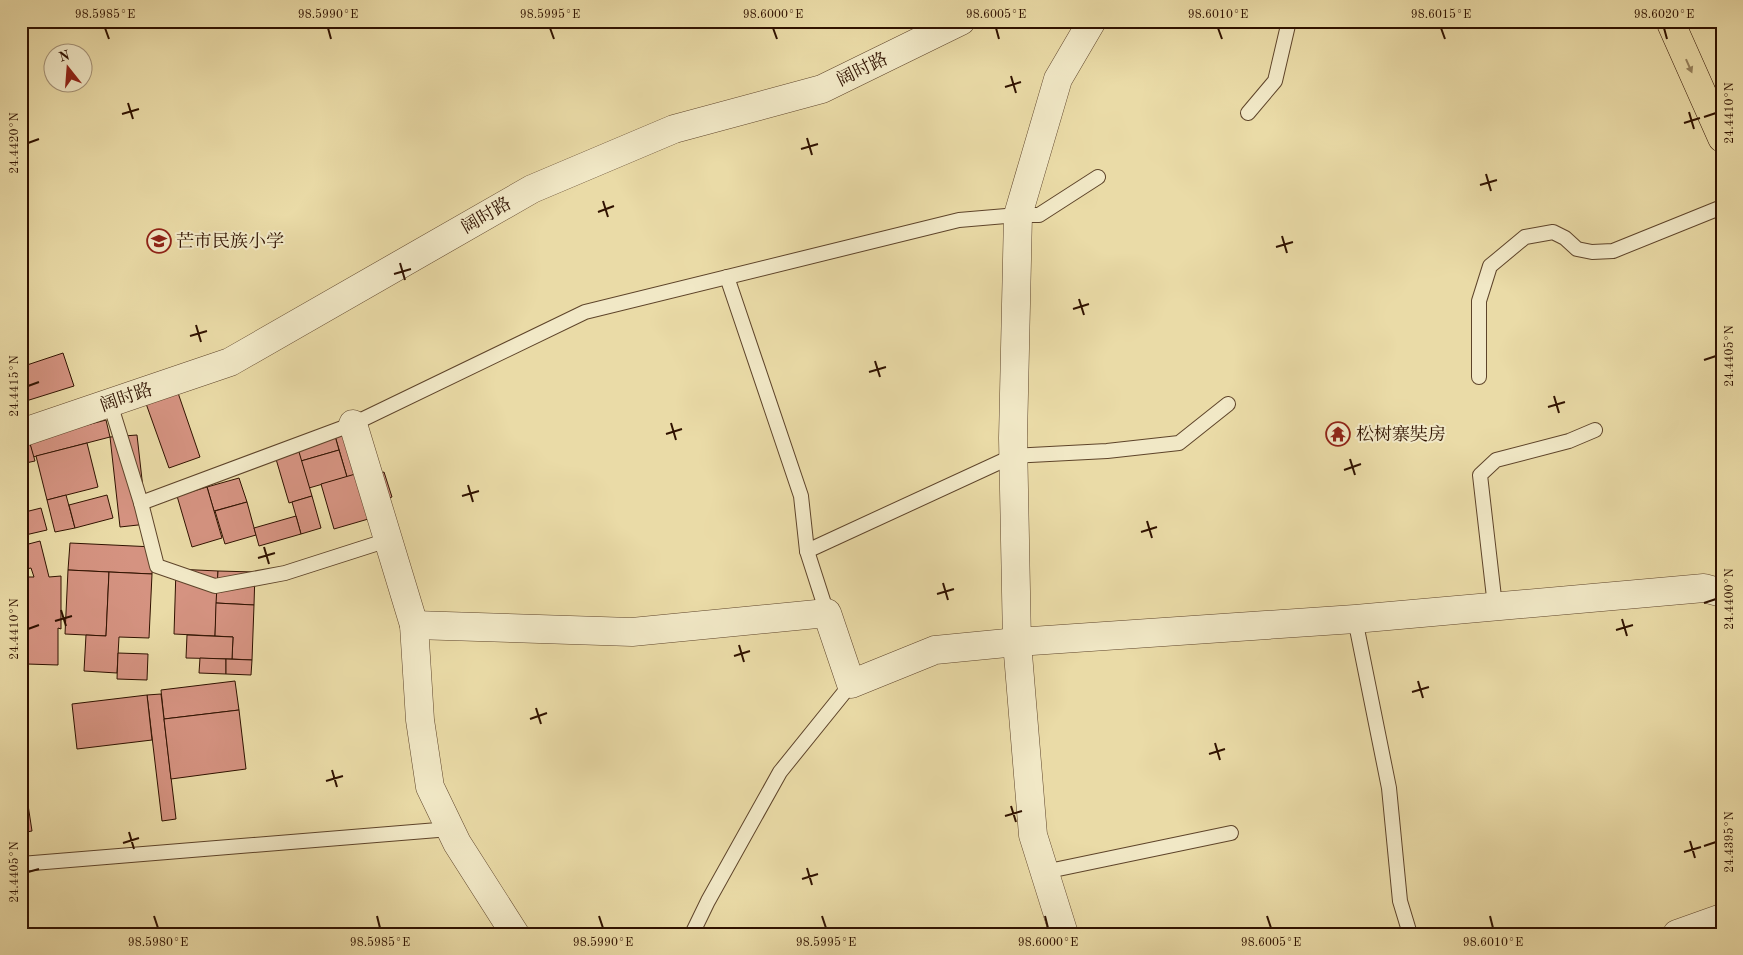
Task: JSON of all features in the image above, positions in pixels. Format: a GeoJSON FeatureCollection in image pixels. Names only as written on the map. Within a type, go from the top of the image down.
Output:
{"type":"FeatureCollection","features":[{"type":"Feature","properties":{"kind":"main road"},"geometry":{"type":"LineString","coordinates":[[1670,21],[1722,138]]}},
{"type":"Feature","properties":{"kind":"street","name":"阔时路"},"geometry":{"type":"LineString","coordinates":[[21,433],[230,362],[532,189],[674,129],[822,89],[961,21]]}},
{"type":"Feature","properties":{"kind":"street"},"geometry":{"type":"LineString","coordinates":[[1064,934],[1032,835],[1017,642],[1013,456],[1018,215],[1058,78],[1092,21]]}},
{"type":"Feature","properties":{"kind":"street"},"geometry":{"type":"LineString","coordinates":[[353,424],[414,625],[420,720],[430,788],[457,843],[515,934]]}},
{"type":"Feature","properties":{"kind":"street"},"geometry":{"type":"LineString","coordinates":[[414,625],[632,632],[827,613],[851,684],[935,650],[1017,642],[1355,619],[1704,588],[1722,592]]}},
{"type":"Feature","properties":{"kind":"street"},"geometry":{"type":"LineString","coordinates":[[1676,934],[1722,918]]}},
{"type":"Feature","properties":{"kind":"lane"},"geometry":{"type":"LineString","coordinates":[[1248,113],[1275,81],[1289,21]]}},
{"type":"Feature","properties":{"kind":"lane"},"geometry":{"type":"LineString","coordinates":[[141,503],[353,424],[585,312],[959,220],[1039,215],[1098,177]]}},
{"type":"Feature","properties":{"kind":"lane"},"geometry":{"type":"LineString","coordinates":[[1479,377],[1479,301],[1490,266],[1525,237],[1552,232],[1565,238],[1577,249],[1592,252],[1613,251],[1722,206]]}},
{"type":"Feature","properties":{"kind":"lane"},"geometry":{"type":"LineString","coordinates":[[726,277],[801,496],[807,551],[827,613]]}},
{"type":"Feature","properties":{"kind":"lane"},"geometry":{"type":"LineString","coordinates":[[110,403],[141,503],[157,566],[215,586],[285,573],[388,540]]}},
{"type":"Feature","properties":{"kind":"lane"},"geometry":{"type":"LineString","coordinates":[[807,551],[1013,456],[1107,451],[1179,443],[1228,404]]}},
{"type":"Feature","properties":{"kind":"lane"},"geometry":{"type":"LineString","coordinates":[[1495,606],[1480,475],[1496,460],[1570,441],[1595,430]]}},
{"type":"Feature","properties":{"kind":"lane"},"geometry":{"type":"LineString","coordinates":[[1355,619],[1390,788],[1400,901],[1410,934]]}},
{"type":"Feature","properties":{"kind":"lane"},"geometry":{"type":"LineString","coordinates":[[692,934],[708,901],[780,772],[851,684]]}},
{"type":"Feature","properties":{"kind":"lane"},"geometry":{"type":"LineString","coordinates":[[21,864],[450,829]]}},
{"type":"Feature","properties":{"kind":"lane"},"geometry":{"type":"LineString","coordinates":[[1044,872],[1231,833]]}},
{"type":"Feature","properties":{"kind":"building"},"geometry":{"type":"Polygon","coordinates":[[[63,353],[74,386],[26,401],[21,386],[21,367],[63,353]]]}},
{"type":"Feature","properties":{"kind":"building"},"geometry":{"type":"Polygon","coordinates":[[[176,387],[200,457],[169,468],[144,398],[176,387]]]}},
{"type":"Feature","properties":{"kind":"building"},"geometry":{"type":"Polygon","coordinates":[[[106,420],[110,437],[33,457],[29,440],[106,420]]]}},
{"type":"Feature","properties":{"kind":"building"},"geometry":{"type":"Polygon","coordinates":[[[360,420],[374,469],[347,477],[333,429],[360,420]]]}},
{"type":"Feature","properties":{"kind":"building"},"geometry":{"type":"Polygon","coordinates":[[[333,429],[339,450],[301,461],[295,440],[333,429]]]}},
{"type":"Feature","properties":{"kind":"building"},"geometry":{"type":"Polygon","coordinates":[[[137,435],[147,524],[120,527],[110,437],[137,435]]]}},
{"type":"Feature","properties":{"kind":"building"},"geometry":{"type":"Polygon","coordinates":[[[29,440],[35,461],[21,464],[21,442],[29,440]]]}},
{"type":"Feature","properties":{"kind":"building"},"geometry":{"type":"Polygon","coordinates":[[[87,443],[98,487],[47,500],[36,456],[87,443]]]}},
{"type":"Feature","properties":{"kind":"building"},"geometry":{"type":"Polygon","coordinates":[[[339,450],[347,477],[309,488],[301,461],[339,450]]]}},
{"type":"Feature","properties":{"kind":"building"},"geometry":{"type":"Polygon","coordinates":[[[299,452],[312,496],[289,503],[276,459],[299,452]]]}},
{"type":"Feature","properties":{"kind":"building"},"geometry":{"type":"Polygon","coordinates":[[[369,470],[382,515],[334,529],[321,484],[369,470]]]}},
{"type":"Feature","properties":{"kind":"building"},"geometry":{"type":"Polygon","coordinates":[[[384,472],[392,497],[378,501],[371,476],[384,472]]]}},
{"type":"Feature","properties":{"kind":"building"},"geometry":{"type":"Polygon","coordinates":[[[239,478],[247,502],[214,511],[207,487],[239,478]]]}},
{"type":"Feature","properties":{"kind":"building"},"geometry":{"type":"Polygon","coordinates":[[[207,487],[222,538],[192,547],[177,496],[207,487]]]}},
{"type":"Feature","properties":{"kind":"building"},"geometry":{"type":"Polygon","coordinates":[[[66,495],[75,528],[55,532],[47,500],[66,495]]]}},
{"type":"Feature","properties":{"kind":"building"},"geometry":{"type":"Polygon","coordinates":[[[107,495],[113,518],[75,528],[69,505],[107,495]]]}},
{"type":"Feature","properties":{"kind":"building"},"geometry":{"type":"Polygon","coordinates":[[[312,496],[321,528],[301,534],[292,502],[312,496]]]}},
{"type":"Feature","properties":{"kind":"building"},"geometry":{"type":"Polygon","coordinates":[[[247,502],[256,535],[225,544],[215,511],[247,502]]]}},
{"type":"Feature","properties":{"kind":"building"},"geometry":{"type":"Polygon","coordinates":[[[41,508],[47,530],[21,536],[21,513],[41,508]]]}},
{"type":"Feature","properties":{"kind":"building"},"geometry":{"type":"Polygon","coordinates":[[[296,516],[301,534],[259,546],[254,528],[296,516]]]}},
{"type":"Feature","properties":{"kind":"building"},"geometry":{"type":"Polygon","coordinates":[[[40,541],[49,577],[61,576],[61,629],[58,628],[58,665],[21,663],[21,629],[27,629],[27,577],[34,577],[31,568],[21,570],[21,546],[40,541]]]}},
{"type":"Feature","properties":{"kind":"building"},"geometry":{"type":"Polygon","coordinates":[[[70,543],[154,547],[152,574],[68,570],[70,543]]]}},
{"type":"Feature","properties":{"kind":"building"},"geometry":{"type":"Polygon","coordinates":[[[176,569],[218,571],[215,636],[174,634],[176,569]]]}},
{"type":"Feature","properties":{"kind":"building"},"geometry":{"type":"Polygon","coordinates":[[[68,570],[109,572],[106,636],[65,634],[68,570]]]}},
{"type":"Feature","properties":{"kind":"building"},"geometry":{"type":"Polygon","coordinates":[[[218,571],[255,572],[254,605],[216,603],[218,571]]]}},
{"type":"Feature","properties":{"kind":"building"},"geometry":{"type":"Polygon","coordinates":[[[109,572],[152,574],[149,638],[119,637],[117,673],[84,671],[86,635],[106,636],[109,572]]]}},
{"type":"Feature","properties":{"kind":"building"},"geometry":{"type":"Polygon","coordinates":[[[216,603],[254,605],[252,660],[232,659],[233,637],[215,636],[216,603]]]}},
{"type":"Feature","properties":{"kind":"building"},"geometry":{"type":"Polygon","coordinates":[[[187,635],[233,637],[232,659],[186,658],[187,635]]]}},
{"type":"Feature","properties":{"kind":"building"},"geometry":{"type":"Polygon","coordinates":[[[118,653],[148,654],[147,680],[117,679],[118,653]]]}},
{"type":"Feature","properties":{"kind":"building"},"geometry":{"type":"Polygon","coordinates":[[[200,658],[226,659],[226,674],[199,673],[200,658]]]}},
{"type":"Feature","properties":{"kind":"building"},"geometry":{"type":"Polygon","coordinates":[[[226,659],[252,660],[251,675],[226,674],[226,659]]]}},
{"type":"Feature","properties":{"kind":"building"},"geometry":{"type":"Polygon","coordinates":[[[235,681],[239,710],[164,719],[161,690],[235,681]]]}},
{"type":"Feature","properties":{"kind":"building"},"geometry":{"type":"Polygon","coordinates":[[[161,694],[176,819],[162,821],[147,695],[161,694]]]}},
{"type":"Feature","properties":{"kind":"building"},"geometry":{"type":"Polygon","coordinates":[[[147,695],[152,740],[77,749],[72,704],[147,695]]]}},
{"type":"Feature","properties":{"kind":"building"},"geometry":{"type":"Polygon","coordinates":[[[239,710],[246,769],[171,779],[164,719],[239,710]]]}},
{"type":"Feature","properties":{"kind":"building"},"geometry":{"type":"Polygon","coordinates":[[[21,759],[32,831],[21,833],[21,759]]]}},
{"type":"Feature","properties":{"kind":"place","name":"芒市民族小学"},"geometry":{"type":"Point","coordinates":[159,241]}},
{"type":"Feature","properties":{"kind":"place","name":"松树寨奘房"},"geometry":{"type":"Point","coordinates":[1338,434]}}]}
